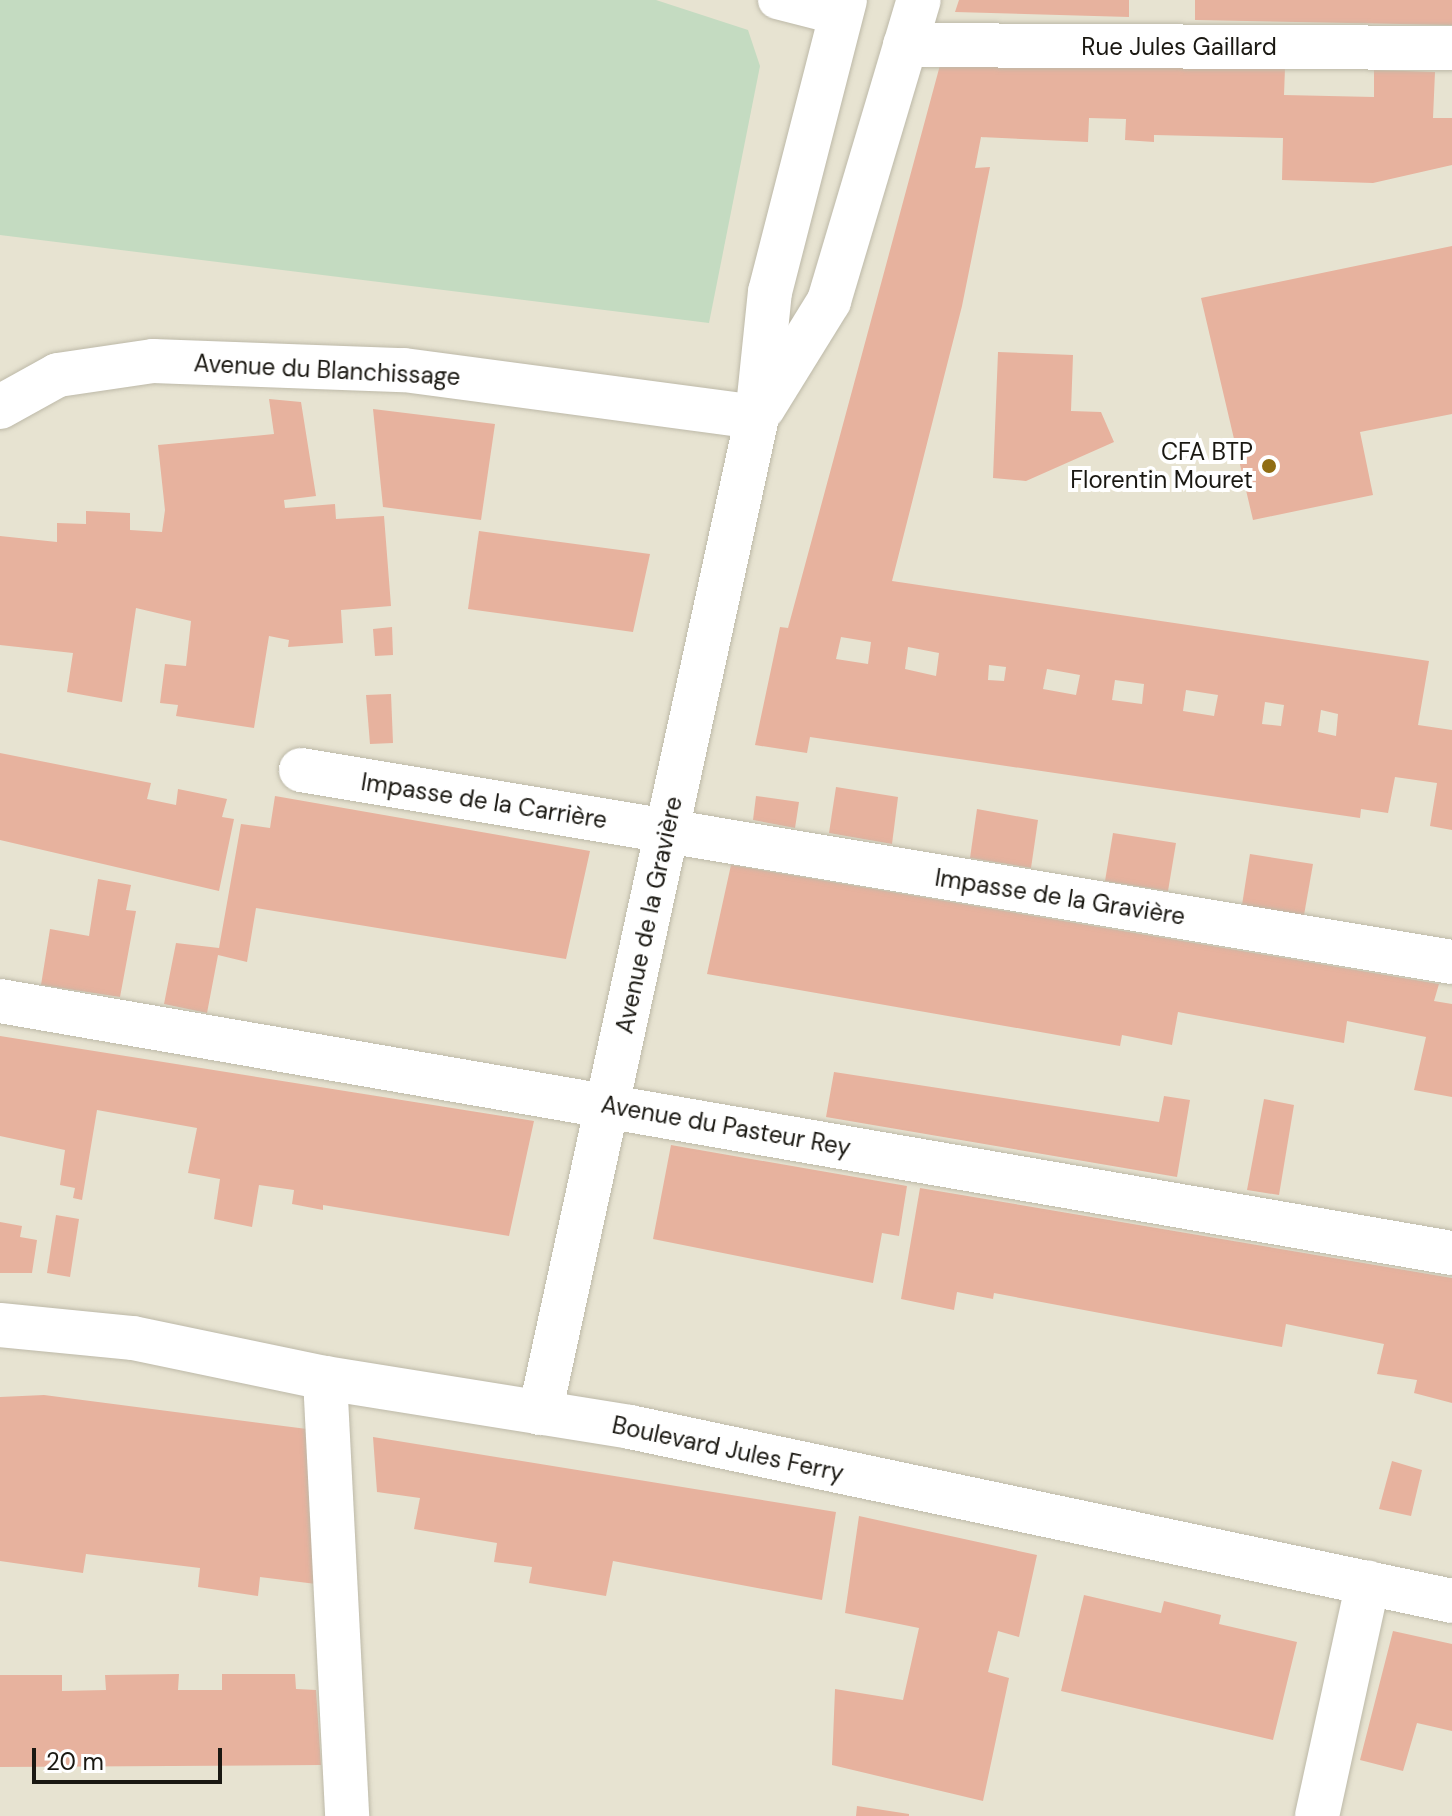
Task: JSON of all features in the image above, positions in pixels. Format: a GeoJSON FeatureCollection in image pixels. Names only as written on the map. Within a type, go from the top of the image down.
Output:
{"type":"FeatureCollection","features":[{"type":"Feature","properties":{"kind":"street"},"geometry":{"type":"LineString","coordinates":[[757,417],[829,301],[919,0]]}},
{"type":"Feature","properties":{"kind":"street"},"geometry":{"type":"LineString","coordinates":[[757,417],[770,292],[842,8]]}},
{"type":"Feature","properties":{"kind":"street","name":"Rue Jules Gaillard"},"geometry":{"type":"LineString","coordinates":[[905,45],[1452,48]]}},
{"type":"Feature","properties":{"kind":"street","name":"Avenue du Blanchissage"},"geometry":{"type":"LineString","coordinates":[[0,407],[58,375],[153,361],[404,370],[757,417]]}},
{"type":"Feature","properties":{"kind":"street","name":"Avenue de la Gravière"},"geometry":{"type":"LineString","coordinates":[[540,1413],[757,417]]}},
{"type":"Feature","properties":{"kind":"street","name":"Impasse de la Carrière"},"geometry":{"type":"LineString","coordinates":[[301,770],[668,831]]}},
{"type":"Feature","properties":{"kind":"street","name":"Impasse de la Gravière"},"geometry":{"type":"LineString","coordinates":[[668,831],[1452,962]]}},
{"type":"Feature","properties":{"kind":"street","name":"Avenue du Pasteur Rey"},"geometry":{"type":"LineString","coordinates":[[0,1001],[1452,1253]]}},
{"type":"Feature","properties":{"kind":"street","name":"Boulevard Jules Ferry"},"geometry":{"type":"LineString","coordinates":[[0,1325],[133,1338],[325,1378],[540,1413],[1452,1601]]}},
{"type":"Feature","properties":{"kind":"street"},"geometry":{"type":"LineString","coordinates":[[325,1378],[347,1816]]}},
{"type":"Feature","properties":{"kind":"street"},"geometry":{"type":"LineString","coordinates":[[1317,1816],[1368,1583]]}},
{"type":"Feature","properties":{"kind":"lane"},"geometry":{"type":"LineString","coordinates":[[777,0],[842,8]]}},
{"type":"Feature","properties":{"kind":"green space"},"geometry":{"type":"Polygon","coordinates":[[[0,0],[656,0],[748,30],[760,66],[709,323],[0,235],[0,0]]]}},
{"type":"Feature","properties":{"kind":"building"},"geometry":{"type":"Polygon","coordinates":[[[959,0],[1129,0],[1129,17],[955,12],[959,0]]]}},
{"type":"Feature","properties":{"kind":"building"},"geometry":{"type":"Polygon","coordinates":[[[1195,0],[1452,0],[1452,25],[1195,20],[1195,0]]]}},
{"type":"Feature","properties":{"kind":"building"},"geometry":{"type":"Polygon","coordinates":[[[943,54],[1285,68],[1284,95],[1374,97],[1374,70],[1435,72],[1433,118],[1452,118],[1452,165],[1373,183],[1282,180],[1283,138],[1154,135],[1154,142],[1125,140],[1126,119],[1089,118],[1088,142],[981,137],[975,168],[990,167],[962,306],[892,581],[1429,661],[1418,725],[1452,730],[1452,830],[1430,826],[1437,783],[1395,777],[1388,813],[1361,809],[1360,818],[810,737],[807,753],[755,745],[780,627],[788,628],[943,54]],[[841,637],[836,659],[868,664],[871,642],[841,637]],[[908,647],[905,669],[936,676],[939,653],[908,647]],[[989,665],[988,680],[1004,681],[1006,667],[989,665]],[[1047,669],[1043,689],[1076,695],[1080,675],[1047,669]],[[1115,680],[1112,700],[1142,704],[1144,684],[1115,680]],[[1186,690],[1183,711],[1214,716],[1218,695],[1186,690]],[[1265,702],[1262,724],[1281,726],[1284,705],[1265,702]],[[1321,710],[1318,732],[1336,736],[1338,714],[1321,710]]]}},
{"type":"Feature","properties":{"kind":"building"},"geometry":{"type":"Polygon","coordinates":[[[1452,246],[1452,414],[1360,432],[1373,495],[1253,520],[1201,298],[1452,246]]]}},
{"type":"Feature","properties":{"kind":"building"},"geometry":{"type":"Polygon","coordinates":[[[998,352],[1073,355],[1071,411],[1101,412],[1114,442],[1026,481],[993,478],[998,352]]]}},
{"type":"Feature","properties":{"kind":"building"},"geometry":{"type":"Polygon","coordinates":[[[269,399],[301,402],[316,496],[284,500],[285,508],[335,504],[336,519],[384,516],[391,606],[341,610],[343,643],[288,647],[289,640],[269,636],[254,728],[176,716],[178,705],[160,703],[165,664],[186,666],[191,621],[136,608],[122,702],[67,692],[73,653],[0,645],[0,536],[57,542],[57,523],[86,524],[86,511],[130,513],[130,530],[162,532],[165,510],[158,445],[274,434],[269,399]]]}},
{"type":"Feature","properties":{"kind":"building"},"geometry":{"type":"Polygon","coordinates":[[[373,409],[495,424],[481,520],[383,507],[373,409]]]}},
{"type":"Feature","properties":{"kind":"building"},"geometry":{"type":"Polygon","coordinates":[[[479,531],[650,554],[633,632],[468,609],[479,531]]]}},
{"type":"Feature","properties":{"kind":"building"},"geometry":{"type":"Polygon","coordinates":[[[392,627],[393,655],[375,656],[373,629],[392,627]]]}},
{"type":"Feature","properties":{"kind":"building"},"geometry":{"type":"Polygon","coordinates":[[[391,694],[393,743],[370,744],[366,695],[391,694]]]}},
{"type":"Feature","properties":{"kind":"building"},"geometry":{"type":"Polygon","coordinates":[[[0,753],[151,783],[147,799],[176,805],[178,789],[227,799],[222,817],[234,819],[219,891],[0,840],[0,753]]]}},
{"type":"Feature","properties":{"kind":"building"},"geometry":{"type":"Polygon","coordinates":[[[836,787],[898,797],[892,844],[829,833],[836,787]]]}},
{"type":"Feature","properties":{"kind":"building"},"geometry":{"type":"Polygon","coordinates":[[[275,796],[590,851],[566,959],[256,908],[247,962],[218,955],[207,1013],[164,1004],[176,943],[219,948],[241,824],[270,828],[275,796]]]}},
{"type":"Feature","properties":{"kind":"building"},"geometry":{"type":"Polygon","coordinates":[[[756,796],[799,802],[795,828],[753,820],[756,796]]]}},
{"type":"Feature","properties":{"kind":"building"},"geometry":{"type":"Polygon","coordinates":[[[977,809],[1038,820],[1031,868],[970,858],[977,809]]]}},
{"type":"Feature","properties":{"kind":"building"},"geometry":{"type":"Polygon","coordinates":[[[1113,833],[1176,843],[1168,891],[1105,881],[1113,833]]]}},
{"type":"Feature","properties":{"kind":"building"},"geometry":{"type":"Polygon","coordinates":[[[1250,854],[1313,864],[1304,915],[1242,905],[1250,854]]]}},
{"type":"Feature","properties":{"kind":"building"},"geometry":{"type":"Polygon","coordinates":[[[731,865],[1439,984],[1434,1001],[1452,1004],[1452,1097],[1414,1090],[1426,1037],[1347,1021],[1344,1043],[1178,1012],[1172,1045],[1122,1035],[1120,1046],[707,974],[731,865]]]}},
{"type":"Feature","properties":{"kind":"building"},"geometry":{"type":"Polygon","coordinates":[[[98,879],[131,885],[126,910],[136,911],[120,997],[41,985],[50,929],[89,936],[98,879]]]}},
{"type":"Feature","properties":{"kind":"building"},"geometry":{"type":"Polygon","coordinates":[[[0,1036],[534,1121],[509,1236],[323,1205],[323,1210],[292,1204],[294,1190],[259,1185],[252,1227],[214,1219],[220,1179],[188,1173],[197,1128],[97,1110],[82,1200],[73,1198],[75,1188],[60,1185],[65,1150],[0,1136],[0,1036]]]}},
{"type":"Feature","properties":{"kind":"building"},"geometry":{"type":"Polygon","coordinates":[[[834,1072],[1159,1122],[1164,1096],[1190,1100],[1177,1177],[826,1117],[834,1072]]]}},
{"type":"Feature","properties":{"kind":"building"},"geometry":{"type":"Polygon","coordinates":[[[1264,1099],[1294,1105],[1279,1195],[1247,1190],[1264,1099]]]}},
{"type":"Feature","properties":{"kind":"building"},"geometry":{"type":"Polygon","coordinates":[[[671,1145],[907,1186],[899,1236],[882,1233],[873,1283],[653,1239],[671,1145]]]}},
{"type":"Feature","properties":{"kind":"building"},"geometry":{"type":"Polygon","coordinates":[[[920,1188],[1452,1278],[1452,1403],[1414,1393],[1417,1380],[1377,1374],[1384,1344],[1286,1324],[1282,1347],[994,1293],[993,1299],[957,1292],[954,1310],[901,1299],[920,1188]]]}},
{"type":"Feature","properties":{"kind":"building"},"geometry":{"type":"Polygon","coordinates":[[[56,1215],[79,1219],[70,1277],[47,1273],[56,1215]]]}},
{"type":"Feature","properties":{"kind":"building"},"geometry":{"type":"Polygon","coordinates":[[[0,1222],[22,1226],[20,1237],[37,1240],[32,1273],[0,1273],[0,1222]]]}},
{"type":"Feature","properties":{"kind":"building"},"geometry":{"type":"Polygon","coordinates":[[[44,1395],[307,1429],[316,1584],[260,1577],[258,1596],[198,1587],[200,1568],[86,1554],[83,1573],[0,1561],[0,1397],[44,1395]]]}},
{"type":"Feature","properties":{"kind":"building"},"geometry":{"type":"Polygon","coordinates":[[[373,1437],[836,1512],[822,1600],[613,1561],[606,1596],[529,1583],[532,1567],[494,1562],[497,1543],[414,1529],[420,1498],[377,1492],[373,1437]]]}},
{"type":"Feature","properties":{"kind":"building"},"geometry":{"type":"Polygon","coordinates":[[[1392,1461],[1422,1470],[1411,1516],[1379,1509],[1392,1461]]]}},
{"type":"Feature","properties":{"kind":"building"},"geometry":{"type":"Polygon","coordinates":[[[859,1516],[1037,1555],[1019,1637],[998,1631],[988,1672],[1009,1678],[983,1801],[832,1765],[835,1689],[903,1700],[919,1628],[845,1613],[859,1516]]]}},
{"type":"Feature","properties":{"kind":"building"},"geometry":{"type":"Polygon","coordinates":[[[1084,1595],[1161,1613],[1164,1601],[1221,1615],[1219,1624],[1297,1642],[1273,1740],[1061,1691],[1084,1595]]]}},
{"type":"Feature","properties":{"kind":"building"},"geometry":{"type":"Polygon","coordinates":[[[1393,1631],[1452,1644],[1452,1731],[1417,1723],[1403,1771],[1360,1760],[1393,1631]]]}},
{"type":"Feature","properties":{"kind":"building"},"geometry":{"type":"Polygon","coordinates":[[[179,1674],[178,1690],[222,1690],[222,1674],[295,1674],[296,1689],[316,1690],[321,1765],[0,1767],[0,1675],[62,1675],[62,1691],[106,1690],[105,1675],[179,1674]]]}},
{"type":"Feature","properties":{"kind":"building"},"geometry":{"type":"Polygon","coordinates":[[[857,1806],[909,1814],[909,1816],[856,1816],[857,1806]]]}},
{"type":"Feature","properties":{"kind":"place","name":"CFA BTP Florentin Mouret"},"geometry":{"type":"Point","coordinates":[1269,466]}}]}
